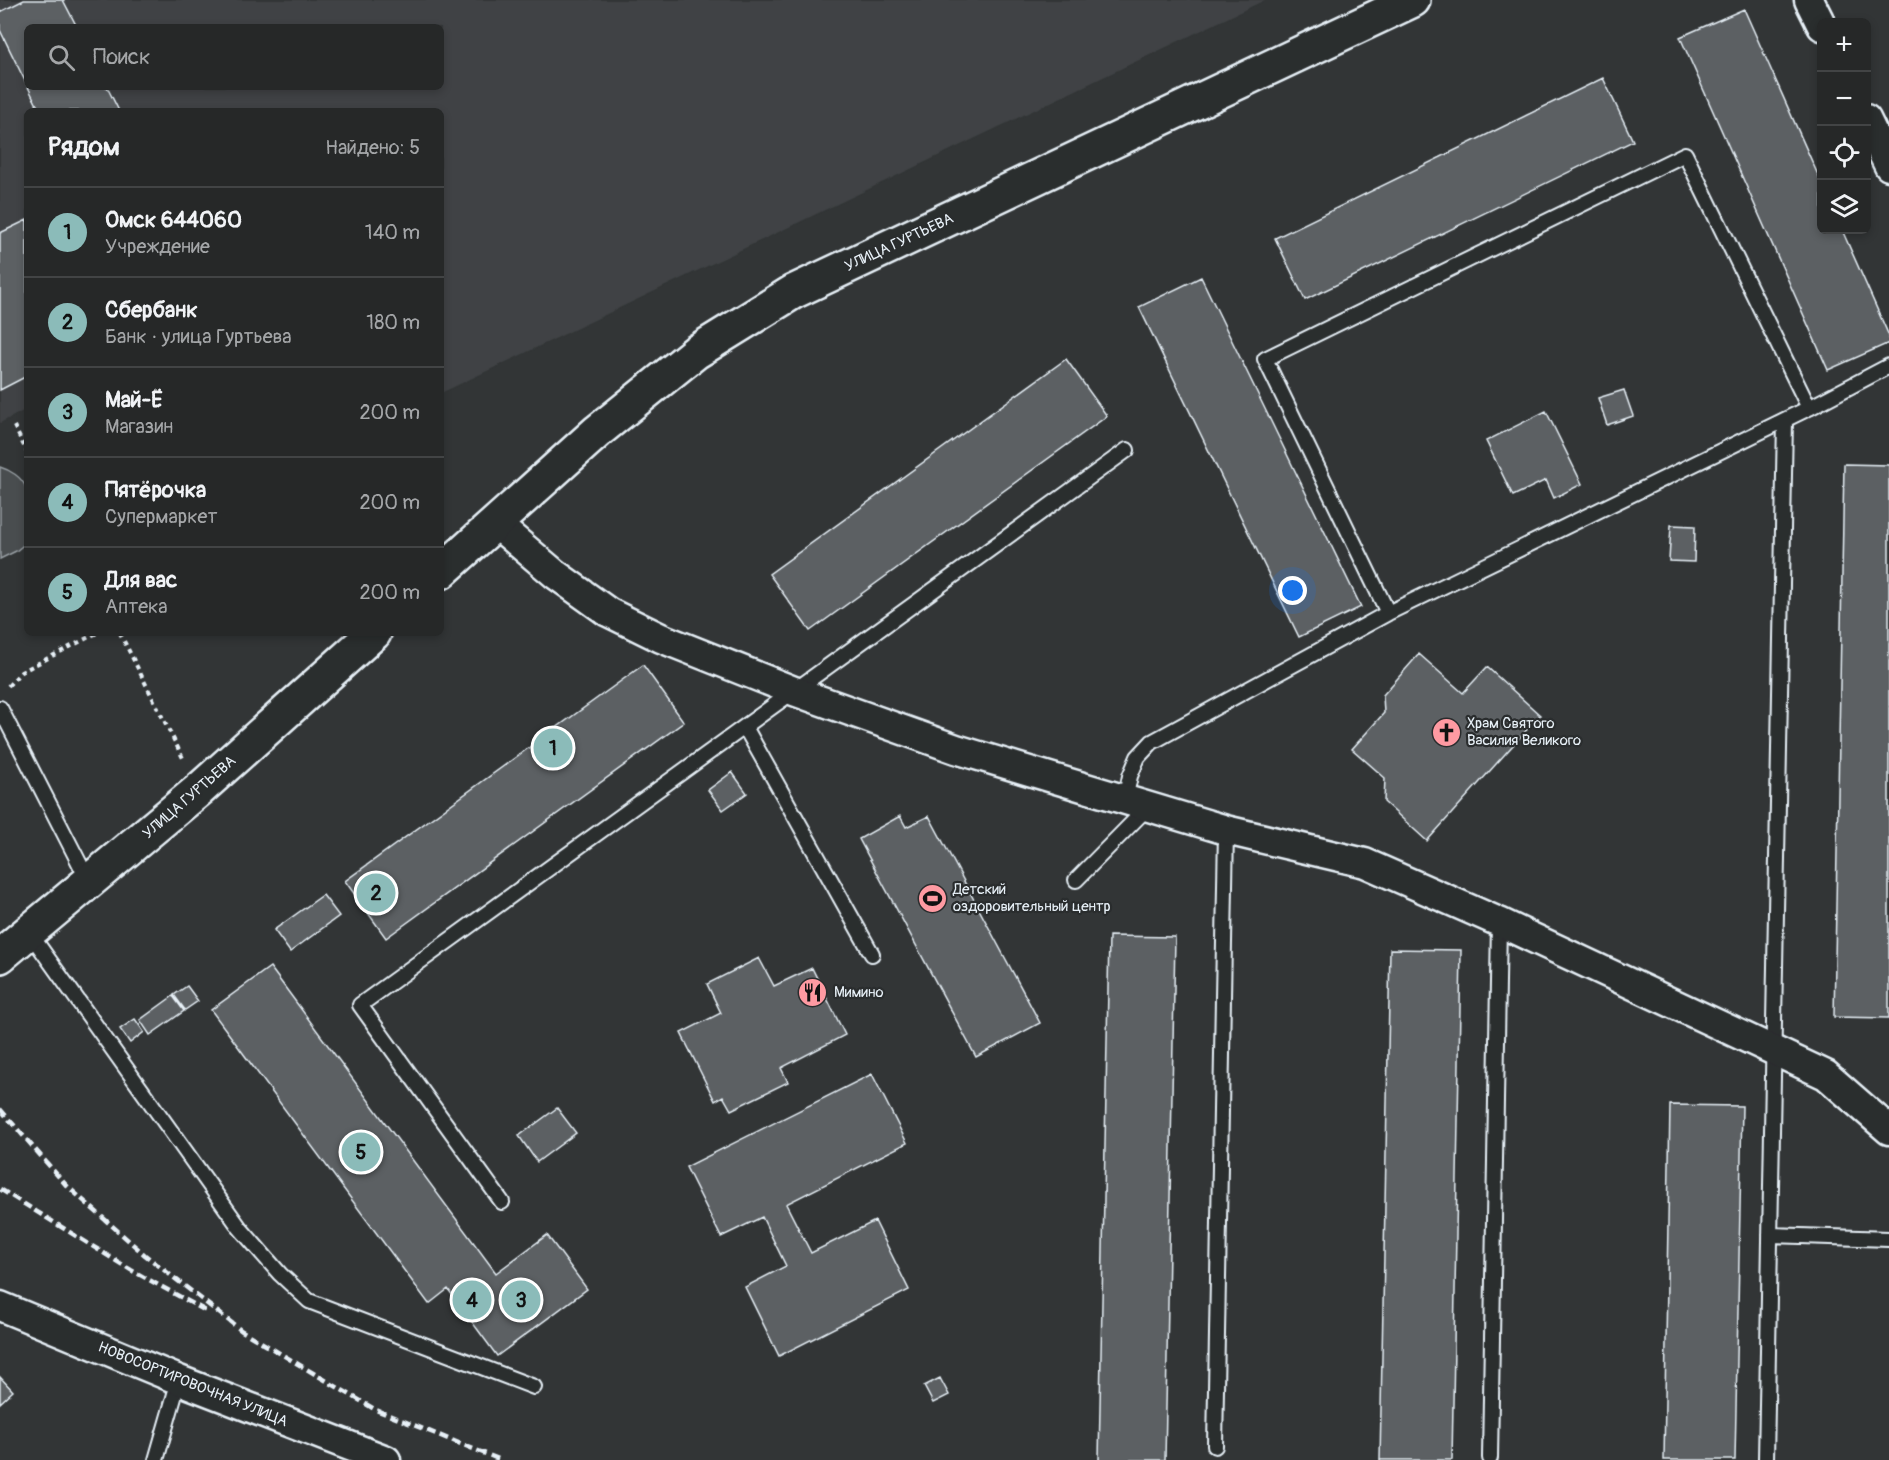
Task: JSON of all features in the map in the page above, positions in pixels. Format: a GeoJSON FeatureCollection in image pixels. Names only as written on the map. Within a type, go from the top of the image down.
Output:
{"type":"FeatureCollection","features":[{"type":"Feature","properties":{"kind":"main road","name":"УЛИЦА ГУРТЬЕВА"},"geometry":{"type":"LineString","coordinates":[[444,569],[598,431],[696,352],[794,292],[1413,0]]}},
{"type":"Feature","properties":{"kind":"main road","name":"УЛИЦА ГУРТЬЕВА"},"geometry":{"type":"LineString","coordinates":[[0,956],[200,789],[371,636]]}},
{"type":"Feature","properties":{"kind":"street"},"geometry":{"type":"LineString","coordinates":[[1809,0],[1817,18]]}},
{"type":"Feature","properties":{"kind":"street"},"geometry":{"type":"LineString","coordinates":[[1869,126],[1889,166]]}},
{"type":"Feature","properties":{"kind":"street"},"geometry":{"type":"LineString","coordinates":[[495,523],[555,574],[608,612],[661,638],[794,691],[956,749],[1226,830],[1365,863],[1499,922],[1826,1075],[1889,1130]]}},
{"type":"Feature","properties":{"kind":"street","name":"НОВОСОРТИРОВОЧНАЯ УЛИЦА"},"geometry":{"type":"LineString","coordinates":[[0,1306],[179,1380],[386,1460]]}},
{"type":"Feature","properties":{"kind":"lane"},"geometry":{"type":"LineString","coordinates":[[1388,613],[1264,359],[1686,154],[1809,408]]}},
{"type":"Feature","properties":{"kind":"lane"},"geometry":{"type":"LineString","coordinates":[[1076,880],[1137,804],[1130,776],[1138,757],[1152,742],[1388,613],[1785,420],[1889,366]]}},
{"type":"Feature","properties":{"kind":"lane"},"geometry":{"type":"LineString","coordinates":[[1766,1460],[1785,420]]}},
{"type":"Feature","properties":{"kind":"lane"},"geometry":{"type":"LineString","coordinates":[[502,1202],[360,1005],[1127,450]]}},
{"type":"Feature","properties":{"kind":"lane"},"geometry":{"type":"LineString","coordinates":[[0,709],[89,882]]}},
{"type":"Feature","properties":{"kind":"lane"},"geometry":{"type":"LineString","coordinates":[[745,727],[872,954]]}},
{"type":"Feature","properties":{"kind":"lane"},"geometry":{"type":"LineString","coordinates":[[1215,1446],[1226,830]]}},
{"type":"Feature","properties":{"kind":"lane"},"geometry":{"type":"LineString","coordinates":[[1490,1458],[1499,922]]}},
{"type":"Feature","properties":{"kind":"lane"},"geometry":{"type":"LineString","coordinates":[[29,932],[240,1228],[280,1274],[309,1301],[534,1387]]}},
{"type":"Feature","properties":{"kind":"lane"},"geometry":{"type":"LineString","coordinates":[[1770,1236],[1889,1239]]}},
{"type":"Feature","properties":{"kind":"lane"},"geometry":{"type":"LineString","coordinates":[[156,1460],[179,1380]]}},
{"type":"Feature","properties":{"kind":"path"},"geometry":{"type":"LineString","coordinates":[[14,426],[24,446]]}},
{"type":"Feature","properties":{"kind":"path"},"geometry":{"type":"LineString","coordinates":[[0,709],[7,688],[21,672],[91,636]]}},
{"type":"Feature","properties":{"kind":"path"},"geometry":{"type":"LineString","coordinates":[[122,636],[185,761]]}},
{"type":"Feature","properties":{"kind":"shaded area"},"geometry":{"type":"Polygon","coordinates":[[[0,0],[1265,0],[444,392],[444,108],[24,108],[24,411],[0,423],[0,0]]]}},
{"type":"Feature","properties":{"kind":"shaded area"},"geometry":{"type":"Polygon","coordinates":[[[0,467],[19,477],[24,484],[24,544],[0,559],[0,467]]]}},
{"type":"Feature","properties":{"kind":"building"},"geometry":{"type":"Polygon","coordinates":[[[24,0],[63,0],[75,24],[24,24],[24,79],[0,30],[0,12],[24,0]]]}},
{"type":"Feature","properties":{"kind":"building"},"geometry":{"type":"Polygon","coordinates":[[[1744,9],[1817,173],[1817,234],[1844,234],[1889,336],[1889,343],[1828,370],[1680,37],[1744,9]]]}},
{"type":"Feature","properties":{"kind":"building"},"geometry":{"type":"Polygon","coordinates":[[[1603,78],[1633,141],[1305,300],[1275,238],[1603,78]]]}},
{"type":"Feature","properties":{"kind":"building"},"geometry":{"type":"Polygon","coordinates":[[[30,90],[108,90],[118,108],[38,108],[30,90]]]}},
{"type":"Feature","properties":{"kind":"building"},"geometry":{"type":"Polygon","coordinates":[[[24,221],[24,378],[0,390],[0,233],[24,221]]]}},
{"type":"Feature","properties":{"kind":"building"},"geometry":{"type":"Polygon","coordinates":[[[1201,277],[1361,607],[1299,637],[1139,307],[1201,277]]]}},
{"type":"Feature","properties":{"kind":"building"},"geometry":{"type":"Polygon","coordinates":[[[1066,359],[1107,416],[810,631],[769,574],[1066,359]]]}},
{"type":"Feature","properties":{"kind":"building"},"geometry":{"type":"Polygon","coordinates":[[[1624,390],[1633,416],[1607,425],[1598,398],[1624,390]]]}},
{"type":"Feature","properties":{"kind":"building"},"geometry":{"type":"Polygon","coordinates":[[[1546,411],[1582,484],[1554,498],[1546,480],[1513,496],[1486,441],[1546,411]]]}},
{"type":"Feature","properties":{"kind":"building"},"geometry":{"type":"Polygon","coordinates":[[[1844,464],[1889,465],[1889,1018],[1834,1017],[1844,464]]]}},
{"type":"Feature","properties":{"kind":"building"},"geometry":{"type":"Polygon","coordinates":[[[1671,525],[1695,526],[1694,562],[1669,561],[1671,525]]]}},
{"type":"Feature","properties":{"kind":"building","name":"Храм Святого Василия Великого"},"geometry":{"type":"Polygon","coordinates":[[[1419,654],[1463,693],[1487,667],[1540,715],[1427,841],[1384,802],[1385,778],[1352,749],[1384,713],[1383,695],[1419,654]]]}},
{"type":"Feature","properties":{"kind":"building"},"geometry":{"type":"Polygon","coordinates":[[[643,665],[684,722],[386,938],[345,881],[643,665]]]}},
{"type":"Feature","properties":{"kind":"building"},"geometry":{"type":"Polygon","coordinates":[[[732,772],[747,793],[723,810],[708,790],[732,772]]]}},
{"type":"Feature","properties":{"kind":"building","name":"Детский оздоровительный центр"},"geometry":{"type":"Polygon","coordinates":[[[900,816],[906,827],[929,816],[1040,1023],[976,1057],[859,839],[900,816]]]}},
{"type":"Feature","properties":{"kind":"building"},"geometry":{"type":"Polygon","coordinates":[[[323,895],[339,916],[290,952],[274,930],[323,895]]]}},
{"type":"Feature","properties":{"kind":"building"},"geometry":{"type":"Polygon","coordinates":[[[1109,936],[1175,937],[1165,1460],[1099,1460],[1109,936]]]}},
{"type":"Feature","properties":{"kind":"building"},"geometry":{"type":"Polygon","coordinates":[[[1390,949],[1461,950],[1452,1460],[1380,1460],[1390,949]]]}},
{"type":"Feature","properties":{"kind":"building"},"geometry":{"type":"Polygon","coordinates":[[[759,958],[774,986],[812,968],[845,1035],[781,1068],[788,1082],[731,1110],[723,1096],[715,1101],[681,1033],[721,1013],[707,984],[759,958]]]}},
{"type":"Feature","properties":{"kind":"building"},"geometry":{"type":"Polygon","coordinates":[[[270,967],[496,1273],[547,1235],[587,1289],[497,1356],[448,1289],[429,1304],[211,1010],[270,967]]]}},
{"type":"Feature","properties":{"kind":"building"},"geometry":{"type":"Polygon","coordinates":[[[187,986],[198,1001],[185,1010],[174,995],[187,986]]]}},
{"type":"Feature","properties":{"kind":"building"},"geometry":{"type":"Polygon","coordinates":[[[173,996],[184,1011],[150,1035],[140,1020],[173,996]]]}},
{"type":"Feature","properties":{"kind":"building"},"geometry":{"type":"Polygon","coordinates":[[[135,1019],[144,1032],[130,1043],[120,1029],[135,1019]]]}},
{"type":"Feature","properties":{"kind":"building"},"geometry":{"type":"Polygon","coordinates":[[[872,1074],[907,1143],[786,1204],[811,1253],[875,1221],[909,1290],[779,1356],[745,1287],[786,1266],[762,1217],[721,1237],[686,1167],[872,1074]]]}},
{"type":"Feature","properties":{"kind":"building"},"geometry":{"type":"Polygon","coordinates":[[[1670,1105],[1742,1106],[1735,1460],[1664,1460],[1670,1105]]]}},
{"type":"Feature","properties":{"kind":"building"},"geometry":{"type":"Polygon","coordinates":[[[557,1108],[576,1133],[537,1162],[519,1136],[557,1108]]]}},
{"type":"Feature","properties":{"kind":"building"},"geometry":{"type":"Polygon","coordinates":[[[0,1377],[13,1391],[0,1403],[0,1377]]]}},
{"type":"Feature","properties":{"kind":"building"},"geometry":{"type":"Polygon","coordinates":[[[940,1378],[949,1395],[933,1403],[924,1386],[940,1378]]]}},
{"type":"Feature","properties":{"kind":"railway"},"geometry":{"type":"LineString","coordinates":[[0,1109],[66,1185],[145,1255],[242,1331],[376,1410],[501,1460]]}},
{"type":"Feature","properties":{"kind":"railway"},"geometry":{"type":"LineString","coordinates":[[0,1189],[131,1270],[206,1311]]}},
{"type":"Feature","properties":{"kind":"place","name":"Храм Святого Василия Великого"},"geometry":{"type":"Point","coordinates":[1446,732]}},
{"type":"Feature","properties":{"kind":"place","name":"Омск 644060"},"geometry":{"type":"Point","coordinates":[553,748]}},
{"type":"Feature","properties":{"kind":"place","name":"Сбербанк"},"geometry":{"type":"Point","coordinates":[376,893]}},
{"type":"Feature","properties":{"kind":"place","name":"Детский оздоровительный центр"},"geometry":{"type":"Point","coordinates":[932,898]}},
{"type":"Feature","properties":{"kind":"place","name":"Мимино"},"geometry":{"type":"Point","coordinates":[813,992]}},
{"type":"Feature","properties":{"kind":"place","name":"Для вас"},"geometry":{"type":"Point","coordinates":[361,1152]}},
{"type":"Feature","properties":{"kind":"place","name":"Пятёрочка"},"geometry":{"type":"Point","coordinates":[472,1300]}},
{"type":"Feature","properties":{"kind":"place","name":"Май-Ё"},"geometry":{"type":"Point","coordinates":[521,1300]}}]}
